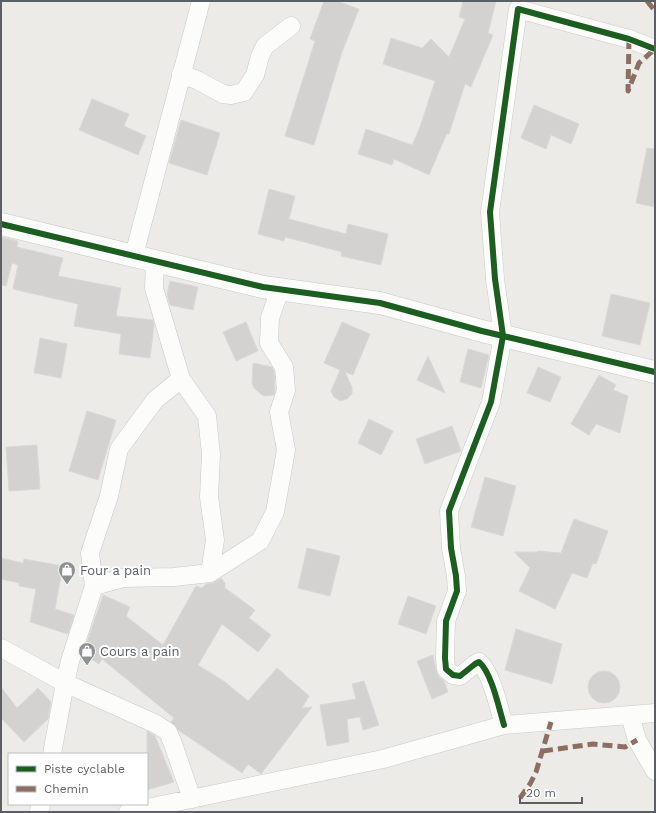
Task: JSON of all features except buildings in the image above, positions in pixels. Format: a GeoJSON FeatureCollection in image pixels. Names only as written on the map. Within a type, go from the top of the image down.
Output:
{"type":"FeatureCollection","features":[{"type":"Feature","properties":{"kind":"street"},"geometry":{"type":"LineString","coordinates":[[134,255],[201,1]]}},
{"type":"Feature","properties":{"kind":"street"},"geometry":{"type":"LineString","coordinates":[[504,726],[488,674],[483,666],[479,662],[474,664],[460,676],[453,675],[446,669],[445,658],[446,621],[457,591],[451,548],[449,511],[490,402],[503,336],[495,279],[490,212],[518,9],[629,39],[655,48]]}},
{"type":"Feature","properties":{"kind":"street"},"geometry":{"type":"LineString","coordinates":[[181,74],[197,80],[223,94],[231,95],[244,92],[254,75],[260,56],[266,46],[291,26]]}},
{"type":"Feature","properties":{"kind":"street"},"geometry":{"type":"LineString","coordinates":[[1,224],[263,287],[380,303],[503,336],[655,372]]}},
{"type":"Feature","properties":{"kind":"street"},"geometry":{"type":"LineString","coordinates":[[155,260],[154,288],[181,379],[207,416],[211,454],[209,498],[215,540],[210,573]]}},
{"type":"Feature","properties":{"kind":"street"},"geometry":{"type":"LineString","coordinates":[[94,586],[123,578],[174,578],[210,573],[260,541],[275,512],[286,450],[279,412],[286,390],[284,367],[270,343],[270,318],[280,289]]}},
{"type":"Feature","properties":{"kind":"street"},"geometry":{"type":"LineString","coordinates":[[52,753],[64,683],[94,586],[90,553],[109,496],[120,449],[154,400],[181,379]]}},
{"type":"Feature","properties":{"kind":"street"},"geometry":{"type":"LineString","coordinates":[[1,648],[64,683],[156,724],[168,732],[192,799]]}},
{"type":"Feature","properties":{"kind":"street"},"geometry":{"type":"LineString","coordinates":[[128,812],[383,759],[504,726],[655,713]]}},
{"type":"Feature","properties":{"kind":"street"},"geometry":{"type":"LineString","coordinates":[[630,715],[637,740],[655,771]]}},
{"type":"Feature","properties":{"kind":"marked path"},"geometry":{"type":"LineString","coordinates":[[647,1],[655,11]]}},
{"type":"Feature","properties":{"kind":"marked path"},"geometry":{"type":"LineString","coordinates":[[629,39],[628,91],[639,63],[655,49]]}},
{"type":"Feature","properties":{"kind":"marked path"},"geometry":{"type":"LineString","coordinates":[[520,798],[536,772],[551,722]]}},
{"type":"Feature","properties":{"kind":"marked path"},"geometry":{"type":"LineString","coordinates":[[543,751],[593,744],[625,747],[637,740]]}},
{"type":"Feature","properties":{"kind":"cycle path"},"geometry":{"type":"LineString","coordinates":[[504,725],[488,674],[484,667],[479,662],[460,676],[453,675],[446,669],[445,658],[446,621],[457,591],[451,548],[449,511],[491,402],[503,336],[495,279],[490,212],[518,9],[629,39],[655,49]]}},
{"type":"Feature","properties":{"kind":"cycle path"},"geometry":{"type":"LineString","coordinates":[[1,224],[263,287],[380,303],[482,331],[655,372]]}},
{"type":"Feature","properties":{"kind":"place","name":"Four a pain"},"geometry":{"type":"Point","coordinates":[67,585]}},
{"type":"Feature","properties":{"kind":"place","name":"Cours a pain"},"geometry":{"type":"Point","coordinates":[87,666]}}]}
